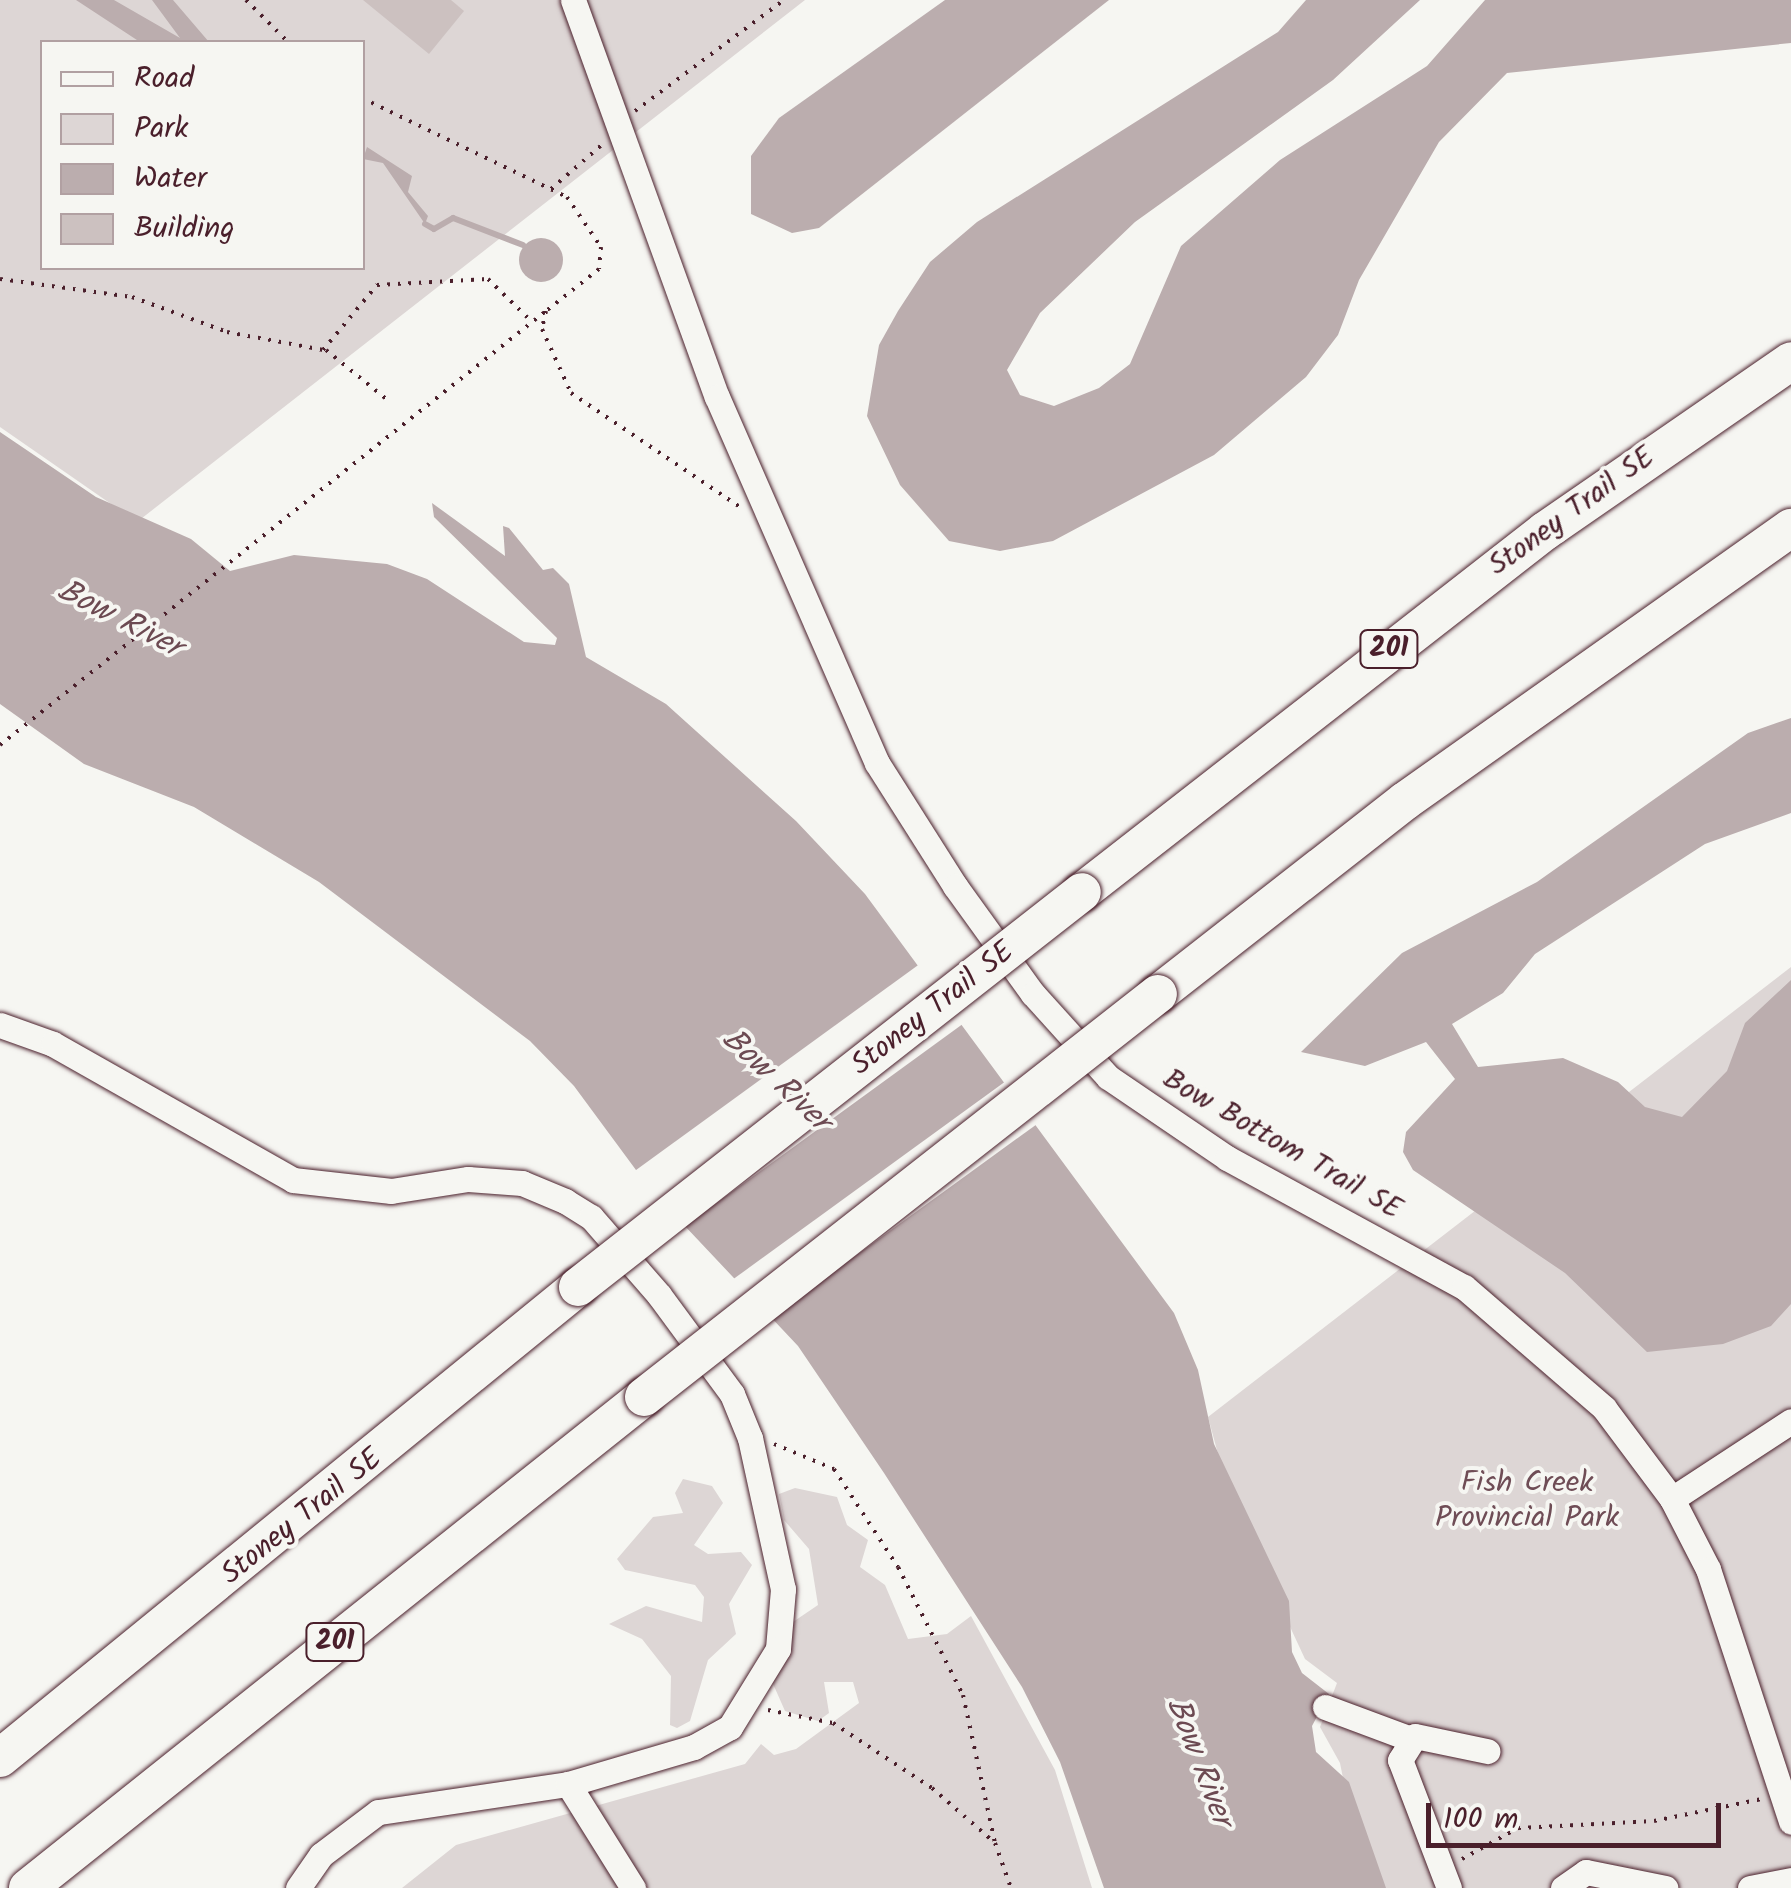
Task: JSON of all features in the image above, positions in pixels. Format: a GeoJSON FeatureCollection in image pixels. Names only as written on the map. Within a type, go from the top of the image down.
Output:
{"type":"FeatureCollection","features":[{"type":"Feature","properties":{"kind":"highway"},"geometry":{"type":"LineString","coordinates":[[1704,416],[1791,352]]}},
{"type":"Feature","properties":{"kind":"highway","name":"Stoney Trail SE"},"geometry":{"type":"LineString","coordinates":[[0,1758],[145,1645],[578,1287],[1082,892],[1704,416],[1791,361]]}},
{"type":"Feature","properties":{"kind":"highway","name":"201"},"geometry":{"type":"LineString","coordinates":[[28,1888],[644,1398],[1436,779],[1790,529]]}},
{"type":"Feature","properties":{"kind":"street","name":"Bow Bottom Trail SE"},"geometry":{"type":"LineString","coordinates":[[573,0],[622,121],[717,397],[780,528],[877,762],[1032,994],[1096,1063],[1187,1134],[1464,1287],[1604,1408],[1672,1499],[1732,1626],[1791,1822]]}},
{"type":"Feature","properties":{"kind":"street"},"geometry":{"type":"LineString","coordinates":[[0,1025],[54,1044],[293,1180],[391,1191],[468,1179],[522,1183],[564,1201],[591,1218],[659,1295],[732,1394],[750,1438],[783,1589],[778,1649],[730,1727],[694,1747],[568,1784],[378,1812],[321,1855],[298,1888]]}},
{"type":"Feature","properties":{"kind":"street"},"geometry":{"type":"LineString","coordinates":[[1672,1499],[1791,1421]]}},
{"type":"Feature","properties":{"kind":"street"},"geometry":{"type":"LineString","coordinates":[[1324,1707],[1412,1739],[1426,1734],[1487,1751]]}},
{"type":"Feature","properties":{"kind":"street"},"geometry":{"type":"LineString","coordinates":[[1412,1739],[1400,1760],[1445,1880]]}},
{"type":"Feature","properties":{"kind":"street"},"geometry":{"type":"LineString","coordinates":[[568,1784],[633,1888]]}},
{"type":"Feature","properties":{"kind":"street"},"geometry":{"type":"LineString","coordinates":[[1562,1888],[1586,1872],[1665,1888]]}},
{"type":"Feature","properties":{"kind":"street"},"geometry":{"type":"LineString","coordinates":[[1750,1888],[1791,1880]]}},
{"type":"Feature","properties":{"kind":"path"},"geometry":{"type":"LineString","coordinates":[[246,0],[286,40]]}},
{"type":"Feature","properties":{"kind":"path"},"geometry":{"type":"LineString","coordinates":[[551,189],[622,121],[784,0]]}},
{"type":"Feature","properties":{"kind":"path"},"geometry":{"type":"LineString","coordinates":[[0,745],[546,311],[590,282],[601,246],[566,197],[365,99]]}},
{"type":"Feature","properties":{"kind":"path"},"geometry":{"type":"LineString","coordinates":[[0,279],[132,297],[228,332],[326,350],[390,402]]}},
{"type":"Feature","properties":{"kind":"path"},"geometry":{"type":"LineString","coordinates":[[326,350],[376,285],[488,279],[532,323]]}},
{"type":"Feature","properties":{"kind":"path"},"geometry":{"type":"LineString","coordinates":[[546,311],[546,345],[571,393],[716,494],[780,528]]}},
{"type":"Feature","properties":{"kind":"path"},"geometry":{"type":"LineString","coordinates":[[750,1438],[834,1470],[898,1567],[963,1695],[994,1843],[1011,1888]]}},
{"type":"Feature","properties":{"kind":"path"},"geometry":{"type":"LineString","coordinates":[[740,1706],[832,1723],[932,1788],[994,1843]]}},
{"type":"Feature","properties":{"kind":"path"},"geometry":{"type":"LineString","coordinates":[[1445,1880],[1518,1828],[1654,1821],[1783,1794]]}},
{"type":"Feature","properties":{"kind":"green space"},"geometry":{"type":"Polygon","coordinates":[[[0,0],[805,0],[137,522],[0,427],[0,0]]]}},
{"type":"Feature","properties":{"kind":"green space","name":"Fish Creek Provincial Park"},"geometry":{"type":"Polygon","coordinates":[[[1791,967],[1791,1888],[1365,1888],[1340,1763],[1320,1727],[1337,1683],[1305,1659],[1230,1498],[1208,1417],[1791,967]]]}},
{"type":"Feature","properties":{"kind":"green space"},"geometry":{"type":"Polygon","coordinates":[[[683,1479],[712,1486],[723,1503],[694,1545],[708,1554],[741,1552],[752,1565],[729,1604],[736,1634],[708,1660],[690,1721],[677,1728],[670,1725],[671,1676],[642,1639],[609,1624],[646,1606],[702,1622],[704,1597],[695,1585],[625,1570],[617,1559],[653,1517],[683,1513],[675,1493],[683,1479]]]}},
{"type":"Feature","properties":{"kind":"green space"},"geometry":{"type":"Polygon","coordinates":[[[795,1488],[837,1497],[847,1525],[868,1540],[860,1567],[885,1585],[908,1639],[947,1634],[971,1616],[1055,1770],[1092,1888],[402,1888],[456,1845],[745,1764],[761,1744],[774,1755],[796,1749],[859,1703],[853,1682],[824,1682],[829,1713],[818,1721],[785,1711],[770,1677],[790,1624],[818,1605],[809,1549],[784,1520],[779,1494],[795,1488]]]}},
{"type":"Feature","properties":{"kind":"water"},"geometry":{"type":"Polygon","coordinates":[[[76,0],[114,0],[180,38],[152,0],[173,0],[207,40],[137,40],[76,0]]]}},
{"type":"Feature","properties":{"kind":"water"},"geometry":{"type":"Polygon","coordinates":[[[945,0],[1109,0],[819,228],[792,233],[751,214],[751,156],[779,118],[945,0]]]}},
{"type":"Feature","properties":{"kind":"water"},"geometry":{"type":"Polygon","coordinates":[[[1306,0],[1420,0],[1333,80],[1135,222],[1040,313],[1007,370],[1020,395],[1054,406],[1099,388],[1130,364],[1181,246],[1280,160],[1427,66],[1485,0],[1791,0],[1791,43],[1507,73],[1439,142],[1359,280],[1338,335],[1306,377],[1214,455],[1053,541],[1000,551],[949,541],[900,485],[867,416],[879,345],[930,262],[977,222],[1278,32],[1306,0]]]}},
{"type":"Feature","properties":{"kind":"water"},"geometry":{"type":"Polygon","coordinates":[[[367,147],[412,176],[408,192],[428,216],[425,224],[383,163],[365,159],[367,147]]]}},
{"type":"Feature","properties":{"kind":"water"},"geometry":{"type":"Polygon","coordinates":[[[541,238],[557,244],[563,260],[557,276],[541,282],[525,276],[519,260],[525,244],[541,238]]]}},
{"type":"Feature","properties":{"kind":"water","name":"Bow River"},"geometry":{"type":"Polygon","coordinates":[[[0,432],[96,497],[191,539],[230,571],[294,555],[387,564],[427,579],[524,642],[555,645],[557,638],[434,517],[432,503],[505,556],[503,526],[509,528],[543,570],[553,568],[569,584],[586,657],[666,704],[796,821],[865,894],[1174,1313],[1198,1370],[1214,1444],[1289,1601],[1292,1652],[1302,1673],[1329,1694],[1312,1726],[1316,1752],[1349,1782],[1386,1888],[1104,1888],[1060,1762],[1022,1687],[884,1473],[798,1346],[650,1189],[574,1086],[530,1041],[319,882],[194,807],[84,764],[0,704],[0,432]]]}},
{"type":"Feature","properties":{"kind":"water"},"geometry":{"type":"Polygon","coordinates":[[[1791,718],[1791,813],[1705,844],[1535,954],[1503,993],[1452,1024],[1478,1067],[1563,1058],[1618,1082],[1645,1107],[1682,1117],[1727,1071],[1745,1023],[1791,980],[1791,1304],[1771,1326],[1723,1344],[1647,1352],[1565,1273],[1413,1170],[1403,1152],[1406,1132],[1455,1079],[1426,1042],[1365,1066],[1301,1052],[1402,953],[1537,882],[1748,733],[1791,718]]]}},
{"type":"Feature","properties":{"kind":"pier"},"geometry":{"type":"Polygon","coordinates":[[[921,963],[964,1023],[676,1232],[633,1172],[921,963]]]}},
{"type":"Feature","properties":{"kind":"pier"},"geometry":{"type":"Polygon","coordinates":[[[1006,1081],[1037,1124],[760,1325],[729,1282],[1006,1081]]]}},
{"type":"Feature","properties":{"kind":"building"},"geometry":{"type":"Polygon","coordinates":[[[363,0],[451,0],[464,11],[429,54],[363,0]]]}},
{"type":"Feature","properties":{"kind":"waterway"},"geometry":{"type":"LineString","coordinates":[[425,224],[434,229],[453,218],[523,245]]}}]}
